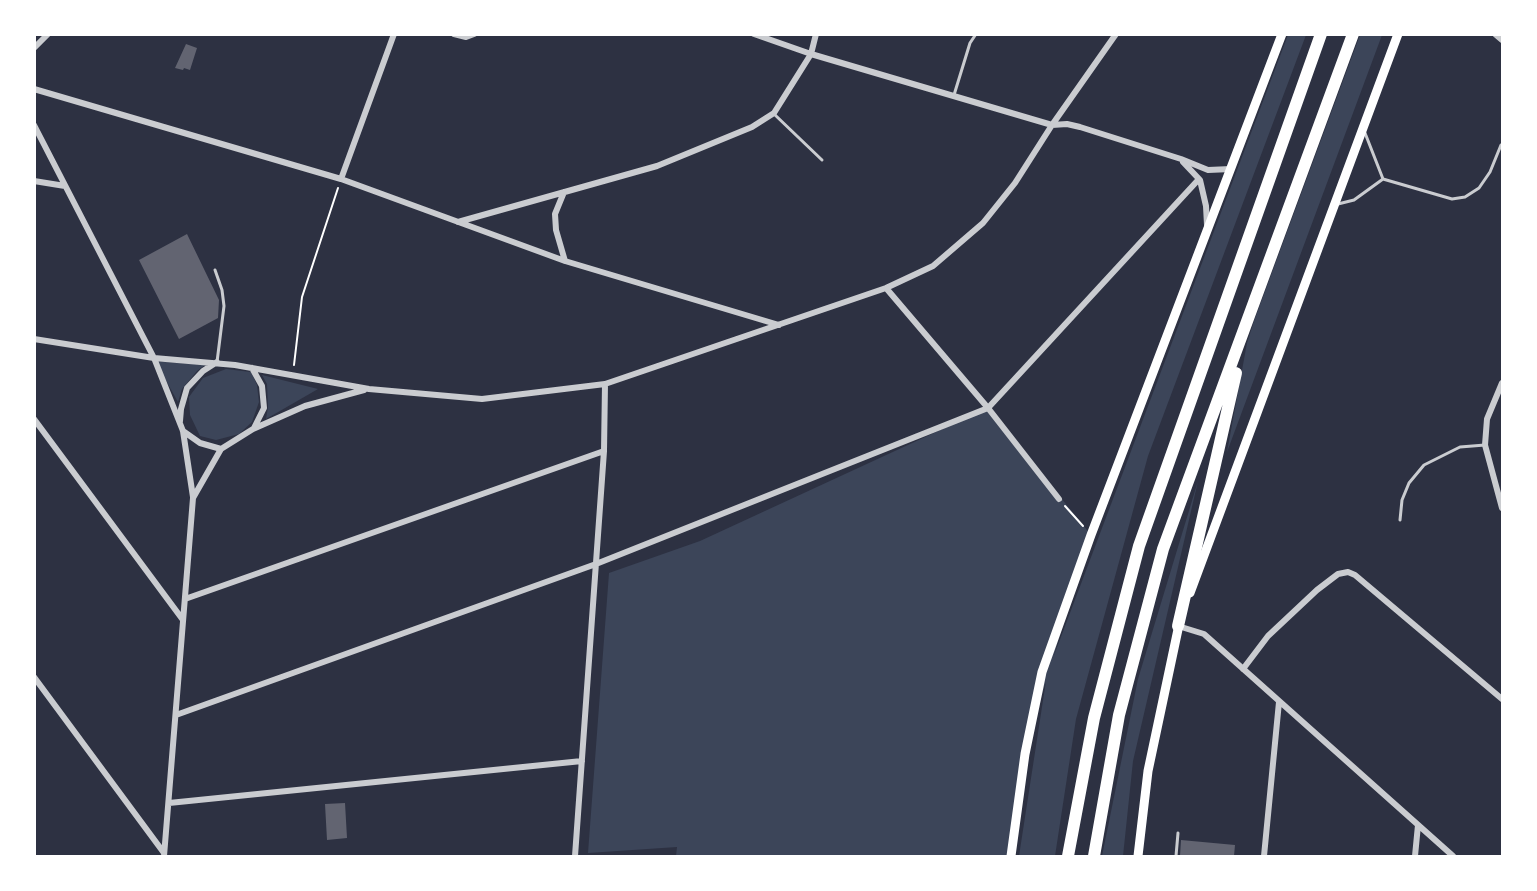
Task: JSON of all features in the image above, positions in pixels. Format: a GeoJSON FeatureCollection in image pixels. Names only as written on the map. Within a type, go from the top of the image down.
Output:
{"type":"FeatureCollection","features":[{"type":"Feature","properties":{"kind":"highway"},"geometry":{"type":"LineString","coordinates":[[1068,856],[1094,718],[1139,546],[1321,34]]}},
{"type":"Feature","properties":{"kind":"highway"},"geometry":{"type":"LineString","coordinates":[[1094,856],[1119,714],[1163,549],[1353,34]]}},
{"type":"Feature","properties":{"kind":"highway"},"geometry":{"type":"LineString","coordinates":[[1178,626],[1247,326]]}},
{"type":"Feature","properties":{"kind":"main road"},"geometry":{"type":"LineString","coordinates":[[1011,856],[1025,754],[1042,672],[1091,535],[1282,34]]}},
{"type":"Feature","properties":{"kind":"main road"},"geometry":{"type":"LineString","coordinates":[[1138,856],[1148,771],[1178,626],[1398,34]]}},
{"type":"Feature","properties":{"kind":"street"},"geometry":{"type":"LineString","coordinates":[[34,48],[48,34]]}},
{"type":"Feature","properties":{"kind":"street"},"geometry":{"type":"LineString","coordinates":[[341,179],[394,34]]}},
{"type":"Feature","properties":{"kind":"street"},"geometry":{"type":"LineString","coordinates":[[454,34],[466,37],[474,34]]}},
{"type":"Feature","properties":{"kind":"street"},"geometry":{"type":"LineString","coordinates":[[754,34],[811,54],[1052,125],[1067,124],[1080,127],[1181,159],[1208,170],[1231,169]]}},
{"type":"Feature","properties":{"kind":"street"},"geometry":{"type":"LineString","coordinates":[[457,223],[657,166],[752,127],[774,113],[811,54],[816,34]]}},
{"type":"Feature","properties":{"kind":"street"},"geometry":{"type":"LineString","coordinates":[[34,339],[154,358],[217,362],[369,389],[482,399],[605,384],[886,288],[933,266],[983,223],[1015,183],[1052,125],[1116,34]]}},
{"type":"Feature","properties":{"kind":"street"},"geometry":{"type":"LineString","coordinates":[[1495,34],[1503,40]]}},
{"type":"Feature","properties":{"kind":"street"},"geometry":{"type":"LineString","coordinates":[[34,89],[341,179],[565,261],[780,325]]}},
{"type":"Feature","properties":{"kind":"street"},"geometry":{"type":"LineString","coordinates":[[34,125],[154,358],[183,431],[193,498],[165,855]]}},
{"type":"Feature","properties":{"kind":"street"},"geometry":{"type":"LineString","coordinates":[[1181,159],[1199,179],[1206,206],[1208,230]]}},
{"type":"Feature","properties":{"kind":"street"},"geometry":{"type":"LineString","coordinates":[[176,715],[596,564],[988,408],[1199,179]]}},
{"type":"Feature","properties":{"kind":"street"},"geometry":{"type":"LineString","coordinates":[[34,181],[65,186]]}},
{"type":"Feature","properties":{"kind":"street"},"geometry":{"type":"LineString","coordinates":[[564,192],[555,214],[556,230],[565,261]]}},
{"type":"Feature","properties":{"kind":"street"},"geometry":{"type":"LineString","coordinates":[[886,288],[988,408],[1059,499]]}},
{"type":"Feature","properties":{"kind":"street"},"geometry":{"type":"LineString","coordinates":[[180,423],[187,388],[202,371],[217,362]]}},
{"type":"Feature","properties":{"kind":"street"},"geometry":{"type":"LineString","coordinates":[[252,368],[262,386],[264,408],[253,429]]}},
{"type":"Feature","properties":{"kind":"street"},"geometry":{"type":"LineString","coordinates":[[1503,383],[1487,419],[1485,445],[1503,508]]}},
{"type":"Feature","properties":{"kind":"street"},"geometry":{"type":"LineString","coordinates":[[575,856],[604,451],[605,384]]}},
{"type":"Feature","properties":{"kind":"street"},"geometry":{"type":"LineString","coordinates":[[193,498],[221,449],[253,429],[305,406],[369,389]]}},
{"type":"Feature","properties":{"kind":"street"},"geometry":{"type":"LineString","coordinates":[[34,419],[183,620]]}},
{"type":"Feature","properties":{"kind":"street"},"geometry":{"type":"LineString","coordinates":[[183,431],[200,443],[221,449]]}},
{"type":"Feature","properties":{"kind":"street"},"geometry":{"type":"LineString","coordinates":[[185,599],[604,451]]}},
{"type":"Feature","properties":{"kind":"street"},"geometry":{"type":"LineString","coordinates":[[1243,669],[1268,636],[1317,590],[1338,574],[1348,572],[1355,575],[1503,699]]}},
{"type":"Feature","properties":{"kind":"street"},"geometry":{"type":"LineString","coordinates":[[1178,626],[1204,634],[1453,856]]}},
{"type":"Feature","properties":{"kind":"street"},"geometry":{"type":"LineString","coordinates":[[35,680],[165,855]]}},
{"type":"Feature","properties":{"kind":"street"},"geometry":{"type":"LineString","coordinates":[[1264,856],[1279,702]]}},
{"type":"Feature","properties":{"kind":"street"},"geometry":{"type":"LineString","coordinates":[[169,803],[582,761]]}},
{"type":"Feature","properties":{"kind":"street"},"geometry":{"type":"LineString","coordinates":[[1415,856],[1418,825]]}},
{"type":"Feature","properties":{"kind":"lane"},"geometry":{"type":"LineString","coordinates":[[954,96],[970,43],[976,34]]}},
{"type":"Feature","properties":{"kind":"lane"},"geometry":{"type":"LineString","coordinates":[[774,113],[822,160]]}},
{"type":"Feature","properties":{"kind":"lane"},"geometry":{"type":"LineString","coordinates":[[1363,127],[1383,179]]}},
{"type":"Feature","properties":{"kind":"lane"},"geometry":{"type":"LineString","coordinates":[[1383,179],[1432,195],[1452,199],[1465,197],[1479,188],[1501,146]]}},
{"type":"Feature","properties":{"kind":"lane"},"geometry":{"type":"LineString","coordinates":[[1334,204],[1354,200],[1383,179]]}},
{"type":"Feature","properties":{"kind":"lane"},"geometry":{"type":"LineString","coordinates":[[215,270],[222,290],[224,306],[217,362]]}},
{"type":"Feature","properties":{"kind":"lane"},"geometry":{"type":"LineString","coordinates":[[1400,520],[1402,500],[1409,483],[1424,465],[1460,447],[1485,445]]}},
{"type":"Feature","properties":{"kind":"lane"},"geometry":{"type":"LineString","coordinates":[[1176,856],[1178,834]]}},
{"type":"Feature","properties":{"kind":"path"},"geometry":{"type":"LineString","coordinates":[[293,375],[302,297],[341,179]]}},
{"type":"Feature","properties":{"kind":"path"},"geometry":{"type":"LineString","coordinates":[[1059,499],[1091,535]]}},
{"type":"Feature","properties":{"kind":"shaded area"},"geometry":{"type":"Polygon","coordinates":[[[1288,35],[1306,35],[1148,456],[1076,719],[1055,856],[1019,856],[1046,681],[1025,755],[1011,856],[676,856],[677,847],[588,853],[609,573],[700,541],[988,408],[1091,535],[1053,658],[1288,35]]]}},
{"type":"Feature","properties":{"kind":"shaded area"},"geometry":{"type":"Polygon","coordinates":[[[1360,35],[1382,35],[1227,452],[1247,343],[1254,321],[1360,35]]]}},
{"type":"Feature","properties":{"kind":"shaded area"},"geometry":{"type":"Polygon","coordinates":[[[155,361],[205,365],[182,389],[178,402],[155,361]]]}},
{"type":"Feature","properties":{"kind":"shaded area"},"geometry":{"type":"Polygon","coordinates":[[[226,369],[251,372],[257,385],[259,402],[252,422],[239,434],[216,440],[200,436],[190,415],[189,397],[203,378],[226,369]]]}},
{"type":"Feature","properties":{"kind":"shaded area"},"geometry":{"type":"Polygon","coordinates":[[[262,375],[318,389],[266,419],[267,384],[262,375]]]}},
{"type":"Feature","properties":{"kind":"shaded area"},"geometry":{"type":"Polygon","coordinates":[[[1198,481],[1133,761],[1123,856],[1102,856],[1138,679],[1198,481]]]}},
{"type":"Feature","properties":{"kind":"building"},"geometry":{"type":"Polygon","coordinates":[[[186,44],[197,48],[190,70],[175,68],[186,44]]]}},
{"type":"Feature","properties":{"kind":"building"},"geometry":{"type":"Polygon","coordinates":[[[187,234],[219,300],[218,318],[179,339],[139,260],[187,234]]]}},
{"type":"Feature","properties":{"kind":"building"},"geometry":{"type":"Polygon","coordinates":[[[345,803],[347,838],[327,840],[325,804],[345,803]]]}},
{"type":"Feature","properties":{"kind":"building"},"geometry":{"type":"Polygon","coordinates":[[[1181,840],[1235,845],[1234,856],[1180,856],[1181,840]]]}}]}
